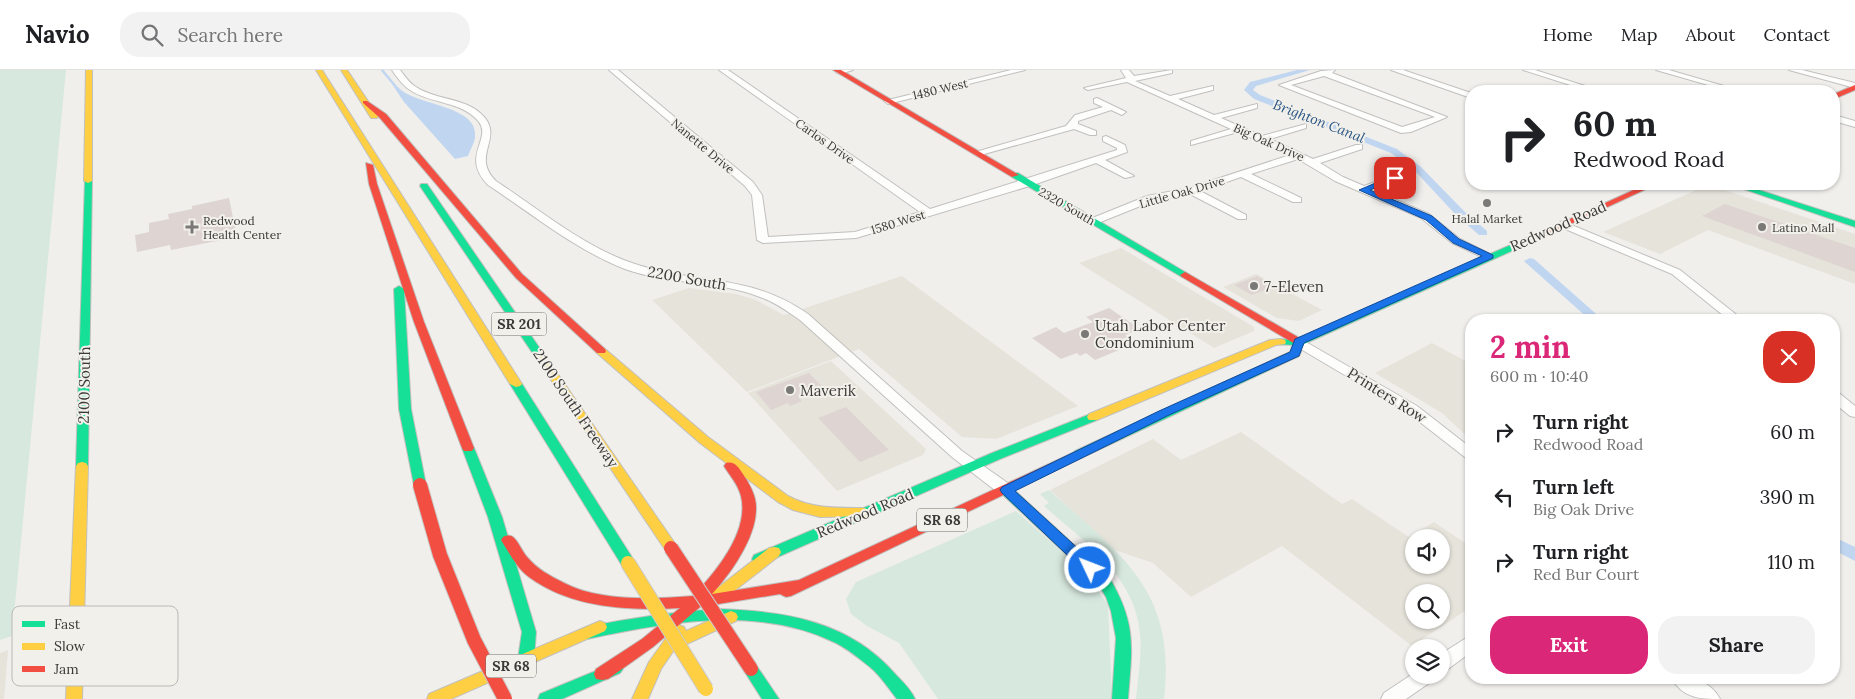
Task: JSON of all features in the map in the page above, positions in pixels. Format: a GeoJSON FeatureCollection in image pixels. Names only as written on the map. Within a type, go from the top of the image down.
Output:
{"type":"FeatureCollection","features":[{"type":"Feature","properties":{"kind":"main road","name":"2100 South"},"geometry":{"type":"LineString","coordinates":[[77,606],[83,459],[89,70]]}},
{"type":"Feature","properties":{"kind":"main road","name":"SR 201"},"geometry":{"type":"LineString","coordinates":[[319,70],[708,694]]}},
{"type":"Feature","properties":{"kind":"main road","name":"2100 South Freeway"},"geometry":{"type":"LineString","coordinates":[[344,70],[671,548],[771,699]]}},
{"type":"Feature","properties":{"kind":"main road","name":"2320 South"},"geometry":{"type":"LineString","coordinates":[[842,71],[888,101],[1299,342]]}},
{"type":"Feature","properties":{"kind":"main road"},"geometry":{"type":"LineString","coordinates":[[1840,94],[1855,86]]}},
{"type":"Feature","properties":{"kind":"main road"},"geometry":{"type":"LineString","coordinates":[[1840,103],[1849,103],[1855,100]]}},
{"type":"Feature","properties":{"kind":"main road"},"geometry":{"type":"LineString","coordinates":[[365,102],[383,116],[519,276],[574,328],[704,440],[789,503],[813,511],[864,513]]}},
{"type":"Feature","properties":{"kind":"main road"},"geometry":{"type":"LineString","coordinates":[[365,146],[373,184],[419,322],[495,517],[529,632],[526,659]]}},
{"type":"Feature","properties":{"kind":"main road","name":"Redwood Road"},"geometry":{"type":"LineString","coordinates":[[435,699],[973,466],[1165,389],[1274,342],[1299,342],[1639,190]]}},
{"type":"Feature","properties":{"kind":"main road"},"geometry":{"type":"LineString","coordinates":[[1751,190],[1855,224]]}},
{"type":"Feature","properties":{"kind":"main road"},"geometry":{"type":"LineString","coordinates":[[397,257],[405,409],[420,485],[447,572],[474,640],[505,699]]}},
{"type":"Feature","properties":{"kind":"main road","name":"Redwood Road"},"geometry":{"type":"LineString","coordinates":[[546,699],[733,616],[1295,354],[1299,342]]}},
{"type":"Feature","properties":{"kind":"main road"},"geometry":{"type":"LineString","coordinates":[[602,674],[644,647],[681,616],[716,577],[741,540],[749,514],[749,503],[742,481],[704,440]]}},
{"type":"Feature","properties":{"kind":"main road"},"geometry":{"type":"LineString","coordinates":[[1006,490],[1104,581],[1112,593],[1122,616],[1124,627],[1120,699]]}},
{"type":"Feature","properties":{"kind":"main road"},"geometry":{"type":"LineString","coordinates":[[495,517],[519,556],[535,574],[547,581],[585,595],[653,604],[712,601],[752,596],[800,585]]}},
{"type":"Feature","properties":{"kind":"main road"},"geometry":{"type":"LineString","coordinates":[[640,699],[649,675],[667,646],[694,616],[774,552]]}},
{"type":"Feature","properties":{"kind":"main road"},"geometry":{"type":"LineString","coordinates":[[587,633],[644,620],[681,616],[733,616],[784,620],[813,627],[857,646],[882,666],[907,699]]}},
{"type":"Feature","properties":{"kind":"main road","name":"2100 South"},"geometry":{"type":"LineString","coordinates":[[74,686],[74,699]]}},
{"type":"Feature","properties":{"kind":"street","name":"2200 South"},"geometry":{"type":"LineString","coordinates":[[396,70],[414,90],[476,113],[482,119],[487,126],[486,142],[479,163],[484,174],[492,183],[589,245],[627,265],[659,274],[748,288],[782,300],[802,315],[973,466],[1006,490]]}},
{"type":"Feature","properties":{"kind":"street","name":"Nanette Drive"},"geometry":{"type":"LineString","coordinates":[[613,70],[748,184],[757,195],[763,240]]}},
{"type":"Feature","properties":{"kind":"street","name":"Carlos Drive"},"geometry":{"type":"LineString","coordinates":[[723,70],[928,213]]}},
{"type":"Feature","properties":{"kind":"street","name":"1480 West"},"geometry":{"type":"LineString","coordinates":[[888,101],[1021,70]]}},
{"type":"Feature","properties":{"kind":"street"},"geometry":{"type":"LineString","coordinates":[[1324,73],[1443,117],[1408,130],[1393,128],[1283,85],[1324,73],[1337,70]]}},
{"type":"Feature","properties":{"kind":"street"},"geometry":{"type":"LineString","coordinates":[[1395,70],[1465,94]]}},
{"type":"Feature","properties":{"kind":"street"},"geometry":{"type":"LineString","coordinates":[[1527,70],[1577,85]]}},
{"type":"Feature","properties":{"kind":"street"},"geometry":{"type":"LineString","coordinates":[[1660,70],[1715,85]]}},
{"type":"Feature","properties":{"kind":"street"},"geometry":{"type":"LineString","coordinates":[[1793,70],[1855,86]]}},
{"type":"Feature","properties":{"kind":"street"},"geometry":{"type":"LineString","coordinates":[[1122,112],[1112,108],[1085,87],[1127,75],[1169,71]]}},
{"type":"Feature","properties":{"kind":"street","name":"Big Oak Drive"},"geometry":{"type":"LineString","coordinates":[[1127,75],[1169,99],[1299,155],[1332,176],[1412,211],[1456,241],[1490,256]]}},
{"type":"Feature","properties":{"kind":"street"},"geometry":{"type":"LineString","coordinates":[[1169,99],[1210,88]]}},
{"type":"Feature","properties":{"kind":"street"},"geometry":{"type":"LineString","coordinates":[[1213,118],[1254,106]]}},
{"type":"Feature","properties":{"kind":"street"},"geometry":{"type":"LineString","coordinates":[[1073,125],[1076,118],[1112,108]]}},
{"type":"Feature","properties":{"kind":"street"},"geometry":{"type":"LineString","coordinates":[[1840,120],[1855,124]]}},
{"type":"Feature","properties":{"kind":"street"},"geometry":{"type":"LineString","coordinates":[[977,153],[1073,125],[1093,133]]}},
{"type":"Feature","properties":{"kind":"street"},"geometry":{"type":"LineString","coordinates":[[1261,139],[1303,126]]}},
{"type":"Feature","properties":{"kind":"street"},"geometry":{"type":"LineString","coordinates":[[1194,143],[1240,129]]}},
{"type":"Feature","properties":{"kind":"street"},"geometry":{"type":"LineString","coordinates":[[1029,183],[1123,150],[1120,146],[1106,139]]}},
{"type":"Feature","properties":{"kind":"street"},"geometry":{"type":"LineString","coordinates":[[1312,162],[1359,147]]}},
{"type":"Feature","properties":{"kind":"street","name":"Little Oak Drive"},"geometry":{"type":"LineString","coordinates":[[1094,221],[1151,198],[1191,190],[1299,155]]}},
{"type":"Feature","properties":{"kind":"street"},"geometry":{"type":"LineString","coordinates":[[1098,160],[1130,176]]}},
{"type":"Feature","properties":{"kind":"street"},"geometry":{"type":"LineString","coordinates":[[1363,190],[1408,173]]}},
{"type":"Feature","properties":{"kind":"street"},"geometry":{"type":"LineString","coordinates":[[1242,174],[1297,200]]}},
{"type":"Feature","properties":{"kind":"street","name":"1580 West"},"geometry":{"type":"LineString","coordinates":[[763,240],[830,238],[856,234],[1029,183]]}},
{"type":"Feature","properties":{"kind":"street"},"geometry":{"type":"LineString","coordinates":[[1191,190],[1242,217]]}},
{"type":"Feature","properties":{"kind":"street"},"geometry":{"type":"LineString","coordinates":[[1562,224],[1676,272],[1729,314]]}},
{"type":"Feature","properties":{"kind":"street","name":"Printers Row"},"geometry":{"type":"LineString","coordinates":[[1299,342],[1412,409],[1465,450]]}},
{"type":"Feature","properties":{"kind":"street"},"geometry":{"type":"LineString","coordinates":[[1840,401],[1855,413]]}},
{"type":"Feature","properties":{"kind":"street"},"geometry":{"type":"LineString","coordinates":[[1450,657],[1465,646]]}},
{"type":"Feature","properties":{"kind":"street"},"geometry":{"type":"LineString","coordinates":[[1390,699],[1412,684]]}},
{"type":"Feature","properties":{"kind":"street"},"geometry":{"type":"LineString","coordinates":[[1690,684],[1710,699]]}},
{"type":"Feature","properties":{"kind":"shaded area"},"geometry":{"type":"Polygon","coordinates":[[[1696,190],[1725,190],[1855,234],[1855,284],[1708,230],[1660,254],[1603,232],[1696,190]]]}},
{"type":"Feature","properties":{"kind":"shaded area"},"geometry":{"type":"Polygon","coordinates":[[[1121,248],[1254,327],[1254,331],[1214,348],[1079,263],[1121,248]]]}},
{"type":"Feature","properties":{"kind":"shaded area","name":"7-Eleven"},"geometry":{"type":"Polygon","coordinates":[[[1256,274],[1322,310],[1299,321],[1277,318],[1223,287],[1256,274]]]}},
{"type":"Feature","properties":{"kind":"shaded area"},"geometry":{"type":"Polygon","coordinates":[[[902,276],[1078,406],[996,439],[962,437],[859,349],[747,392],[652,300],[689,288],[736,294],[756,300],[784,315],[902,276]]]}},
{"type":"Feature","properties":{"kind":"shaded area"},"geometry":{"type":"Polygon","coordinates":[[[1432,343],[1465,361],[1465,434],[1442,413],[1375,373],[1432,343]]]}},
{"type":"Feature","properties":{"kind":"shaded area"},"geometry":{"type":"Polygon","coordinates":[[[831,361],[926,449],[923,455],[837,491],[748,393],[831,361]]]}},
{"type":"Feature","properties":{"kind":"shaded area"},"geometry":{"type":"Polygon","coordinates":[[[1241,432],[1342,504],[1352,499],[1405,534],[1405,574],[1450,574],[1450,533],[1465,543],[1465,611],[1450,621],[1450,584],[1405,584],[1405,629],[1438,629],[1423,639],[1405,639],[1405,641],[1282,546],[1191,597],[1153,563],[1115,550],[1050,490],[1153,439],[1181,460],[1241,432]]]}},
{"type":"Feature","properties":{"kind":"shaded area"},"geometry":{"type":"Polygon","coordinates":[[[1434,522],[1444,529],[1422,529],[1434,522]]]}},
{"type":"Feature","properties":{"kind":"shaded area"},"geometry":{"type":"Polygon","coordinates":[[[8,650],[4,699],[0,699],[0,653],[8,650]]]}},
{"type":"Feature","properties":{"kind":"green space"},"geometry":{"type":"Polygon","coordinates":[[[0,70],[66,70],[15,606],[12,606],[12,636],[0,640],[0,70]]]}},
{"type":"Feature","properties":{"kind":"green space"},"geometry":{"type":"Polygon","coordinates":[[[1049,490],[1120,556],[1138,578],[1152,602],[1162,630],[1166,661],[1164,699],[1136,699],[1140,634],[1136,613],[1129,594],[1105,561],[1044,506],[1049,503],[1040,494],[1049,490]]]}},
{"type":"Feature","properties":{"kind":"green space"},"geometry":{"type":"Polygon","coordinates":[[[1016,511],[1078,566],[1108,604],[1112,699],[938,699],[899,643],[867,626],[851,614],[846,599],[856,582],[1016,511]]]}},
{"type":"Feature","properties":{"kind":"water"},"geometry":{"type":"Polygon","coordinates":[[[394,87],[398,87],[417,98],[457,112],[467,118],[474,127],[475,138],[468,156],[455,159],[404,102],[394,87]]]}},
{"type":"Feature","properties":{"kind":"building","name":"Redwood Health Center"},"geometry":{"type":"Polygon","coordinates":[[[229,198],[237,237],[171,250],[170,245],[137,252],[135,235],[149,232],[149,223],[169,219],[168,214],[192,209],[192,206],[229,198]]]}},
{"type":"Feature","properties":{"kind":"building","name":"Latino Mall"},"geometry":{"type":"Polygon","coordinates":[[[1725,204],[1855,248],[1855,272],[1702,216],[1725,204]]]}},
{"type":"Feature","properties":{"kind":"building","name":"7-Eleven"},"geometry":{"type":"Polygon","coordinates":[[[1257,276],[1275,286],[1252,295],[1234,285],[1257,276]]]}},
{"type":"Feature","properties":{"kind":"building","name":"Utah Labor Center Condominium"},"geometry":{"type":"Polygon","coordinates":[[[1109,308],[1140,329],[1125,335],[1128,337],[1122,339],[1131,345],[1095,360],[1086,353],[1080,356],[1077,353],[1061,359],[1032,338],[1056,327],[1064,333],[1093,322],[1086,317],[1109,308]]]}},
{"type":"Feature","properties":{"kind":"building","name":"Maverik"},"geometry":{"type":"Polygon","coordinates":[[[809,373],[824,388],[799,398],[802,401],[790,406],[788,403],[771,410],[756,392],[809,373]]]}},
{"type":"Feature","properties":{"kind":"building","name":"Maverik"},"geometry":{"type":"Polygon","coordinates":[[[846,407],[889,450],[860,462],[818,418],[846,407]]]}},
{"type":"Feature","properties":{"kind":"waterway"},"geometry":{"type":"LineString","coordinates":[[382,70],[396,87]]}},
{"type":"Feature","properties":{"kind":"waterway","name":"Brighton Canal"},"geometry":{"type":"LineString","coordinates":[[1306,70],[1253,84],[1248,90],[1257,97],[1394,151],[1418,169],[1460,213],[1483,233]]}},
{"type":"Feature","properties":{"kind":"waterway","name":"Brighton Canal"},"geometry":{"type":"LineString","coordinates":[[1530,261],[1590,314]]}},
{"type":"Feature","properties":{"kind":"waterway","name":"Brighton Canal"},"geometry":{"type":"LineString","coordinates":[[1840,546],[1855,555]]}},
{"type":"Feature","properties":{"kind":"traffic: fast"},"geometry":{"type":"LineString","coordinates":[[1015,175],[1185,275]]}},
{"type":"Feature","properties":{"kind":"traffic: fast"},"geometry":{"type":"LineString","coordinates":[[82,466],[88,181]]}},
{"type":"Feature","properties":{"kind":"traffic: fast"},"geometry":{"type":"LineString","coordinates":[[424,186],[542,359]]}},
{"type":"Feature","properties":{"kind":"traffic: fast"},"geometry":{"type":"LineString","coordinates":[[1751,190],[1855,224]]}},
{"type":"Feature","properties":{"kind":"traffic: fast"},"geometry":{"type":"LineString","coordinates":[[1281,342],[1299,342],[1531,239]]}},
{"type":"Feature","properties":{"kind":"traffic: fast"},"geometry":{"type":"LineString","coordinates":[[399,289],[405,409],[420,485]]}},
{"type":"Feature","properties":{"kind":"traffic: fast"},"geometry":{"type":"LineString","coordinates":[[1079,454],[1295,354],[1299,342]]}},
{"type":"Feature","properties":{"kind":"traffic: fast"},"geometry":{"type":"LineString","coordinates":[[516,384],[628,563]]}},
{"type":"Feature","properties":{"kind":"traffic: fast"},"geometry":{"type":"LineString","coordinates":[[759,559],[996,456],[1093,417]]}},
{"type":"Feature","properties":{"kind":"traffic: fast"},"geometry":{"type":"LineString","coordinates":[[468,448],[495,517],[529,632],[526,659]]}},
{"type":"Feature","properties":{"kind":"traffic: fast"},"geometry":{"type":"LineString","coordinates":[[1006,490],[1104,581],[1113,596],[1119,611],[1124,638],[1120,699]]}},
{"type":"Feature","properties":{"kind":"traffic: fast"},"geometry":{"type":"LineString","coordinates":[[587,633],[629,624],[718,614],[762,616],[804,624],[843,640],[878,664],[907,699]]}},
{"type":"Feature","properties":{"kind":"traffic: fast"},"geometry":{"type":"LineString","coordinates":[[546,699],[615,669]]}},
{"type":"Feature","properties":{"kind":"traffic: fast"},"geometry":{"type":"LineString","coordinates":[[751,669],[771,699]]}},
{"type":"Feature","properties":{"kind":"traffic: slow"},"geometry":{"type":"LineString","coordinates":[[88,181],[89,70]]}},
{"type":"Feature","properties":{"kind":"traffic: slow"},"geometry":{"type":"LineString","coordinates":[[319,70],[516,384]]}},
{"type":"Feature","properties":{"kind":"traffic: slow"},"geometry":{"type":"LineString","coordinates":[[344,70],[374,116]]}},
{"type":"Feature","properties":{"kind":"traffic: slow"},"geometry":{"type":"LineString","coordinates":[[1093,417],[1274,342],[1281,342]]}},
{"type":"Feature","properties":{"kind":"traffic: slow"},"geometry":{"type":"LineString","coordinates":[[601,351],[704,440],[783,499],[798,507],[820,512],[864,513]]}},
{"type":"Feature","properties":{"kind":"traffic: slow"},"geometry":{"type":"LineString","coordinates":[[542,359],[671,548]]}},
{"type":"Feature","properties":{"kind":"traffic: slow"},"geometry":{"type":"LineString","coordinates":[[77,606],[82,466]]}},
{"type":"Feature","properties":{"kind":"traffic: slow"},"geometry":{"type":"LineString","coordinates":[[711,601],[774,552]]}},
{"type":"Feature","properties":{"kind":"traffic: slow"},"geometry":{"type":"LineString","coordinates":[[628,563],[706,689]]}},
{"type":"Feature","properties":{"kind":"traffic: slow"},"geometry":{"type":"LineString","coordinates":[[668,646],[731,617]]}},
{"type":"Feature","properties":{"kind":"traffic: slow"},"geometry":{"type":"LineString","coordinates":[[435,699],[600,627]]}},
{"type":"Feature","properties":{"kind":"traffic: slow"},"geometry":{"type":"LineString","coordinates":[[640,699],[654,666],[679,631]]}},
{"type":"Feature","properties":{"kind":"traffic: slow"},"geometry":{"type":"LineString","coordinates":[[74,686],[74,699]]}},
{"type":"Feature","properties":{"kind":"traffic: jam"},"geometry":{"type":"LineString","coordinates":[[836,70],[1015,175]]}},
{"type":"Feature","properties":{"kind":"traffic: jam"},"geometry":{"type":"LineString","coordinates":[[1840,94],[1855,87]]}},
{"type":"Feature","properties":{"kind":"traffic: jam"},"geometry":{"type":"LineString","coordinates":[[365,102],[383,116],[519,276],[601,351]]}},
{"type":"Feature","properties":{"kind":"traffic: jam"},"geometry":{"type":"LineString","coordinates":[[369,165],[373,184],[419,322],[468,448]]}},
{"type":"Feature","properties":{"kind":"traffic: jam"},"geometry":{"type":"LineString","coordinates":[[1531,239],[1640,190]]}},
{"type":"Feature","properties":{"kind":"traffic: jam"},"geometry":{"type":"LineString","coordinates":[[1185,275],[1299,342]]}},
{"type":"Feature","properties":{"kind":"traffic: jam"},"geometry":{"type":"LineString","coordinates":[[786,592],[1079,454]]}},
{"type":"Feature","properties":{"kind":"traffic: jam"},"geometry":{"type":"LineString","coordinates":[[602,674],[672,624],[718,579],[735,554],[746,529],[749,503],[745,488],[730,466]]}},
{"type":"Feature","properties":{"kind":"traffic: jam"},"geometry":{"type":"LineString","coordinates":[[420,485],[440,555],[474,640],[505,699]]}},
{"type":"Feature","properties":{"kind":"traffic: jam"},"geometry":{"type":"LineString","coordinates":[[508,540],[523,562],[534,573],[561,589],[592,598],[627,603],[663,604],[736,597],[800,585]]}},
{"type":"Feature","properties":{"kind":"traffic: jam"},"geometry":{"type":"LineString","coordinates":[[671,548],[751,669]]}},
{"type":"Feature","properties":{"kind":"place","name":"Halal Market"},"geometry":{"type":"Point","coordinates":[1487,203]}},
{"type":"Feature","properties":{"kind":"place","name":"Redwood Health Center"},"geometry":{"type":"Point","coordinates":[192,227]}},
{"type":"Feature","properties":{"kind":"place","name":"Latino Mall"},"geometry":{"type":"Point","coordinates":[1762,227]}},
{"type":"Feature","properties":{"kind":"place","name":"7-Eleven"},"geometry":{"type":"Point","coordinates":[1254,286]}},
{"type":"Feature","properties":{"kind":"place","name":"Utah Labor Center Condominium"},"geometry":{"type":"Point","coordinates":[1085,334]}},
{"type":"Feature","properties":{"kind":"place","name":"Maverik"},"geometry":{"type":"Point","coordinates":[790,390]}},
{"type":"Feature","properties":{"kind":"route"},"geometry":{"type":"LineString","coordinates":[[1090,568],[1006,490],[1112,438],[1295,354],[1299,342],[1490,256],[1456,241],[1429,218],[1363,190],[1395,178]]}}]}
